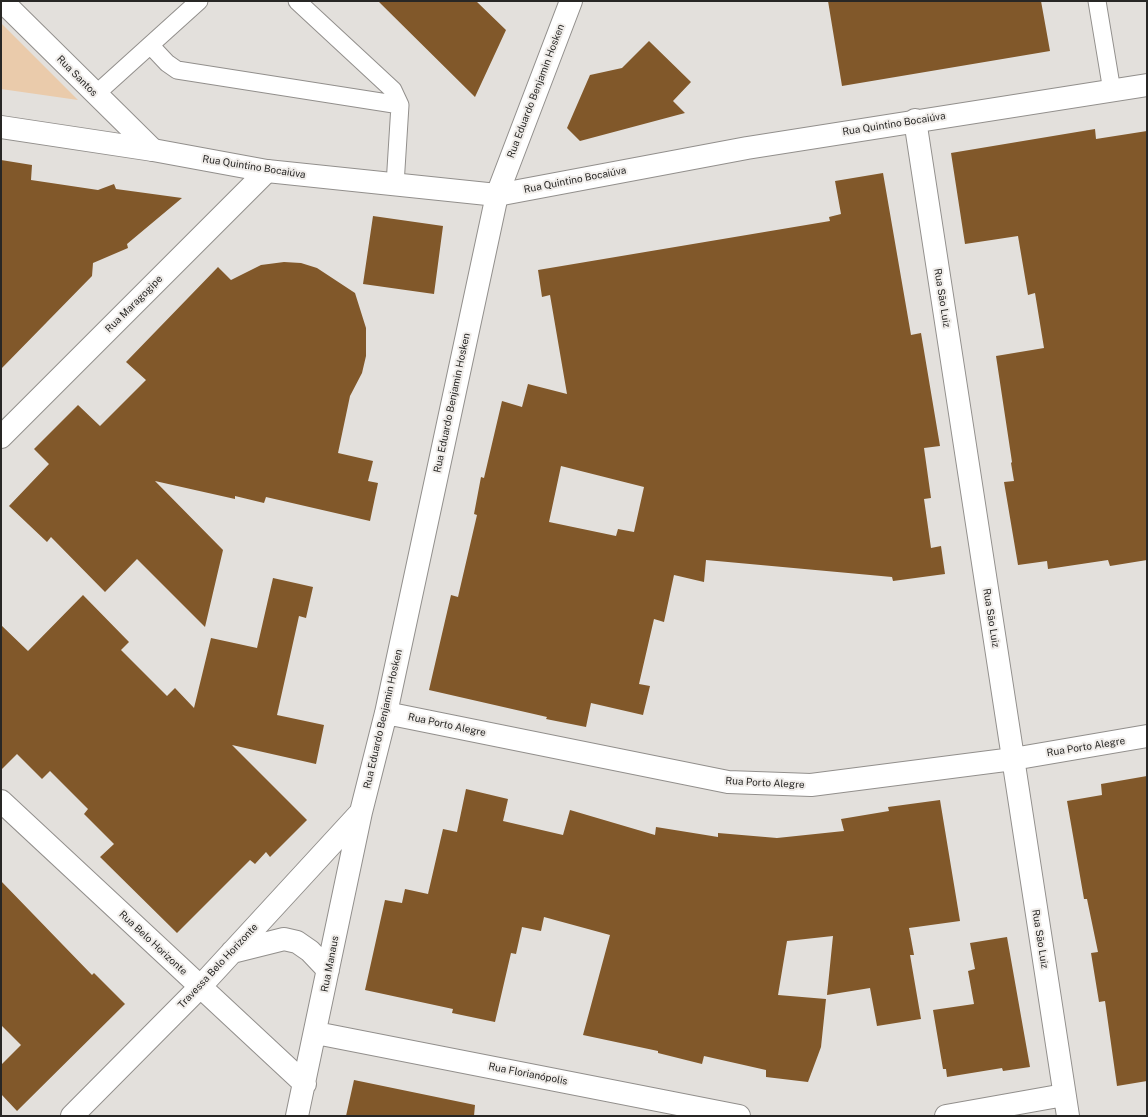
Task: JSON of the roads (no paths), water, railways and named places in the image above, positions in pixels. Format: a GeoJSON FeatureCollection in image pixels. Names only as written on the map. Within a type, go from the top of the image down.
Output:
{"type":"FeatureCollection","features":[{"type":"Feature","properties":{"kind":"street","name":"Rua Santos"},"geometry":{"type":"LineString","coordinates":[[2,1],[152,150]]}},
{"type":"Feature","properties":{"kind":"street","name":"Rua Eduardo Benjamin Hosken"},"geometry":{"type":"LineString","coordinates":[[361,812],[386,713],[497,195],[570,1]]}},
{"type":"Feature","properties":{"kind":"street","name":"Rua Quintino Bocaiúva"},"geometry":{"type":"LineString","coordinates":[[1,127],[152,150],[268,171],[497,195],[747,148],[915,120],[1147,86]]}},
{"type":"Feature","properties":{"kind":"street","name":"Rua São Luiz"},"geometry":{"type":"LineString","coordinates":[[915,120],[1066,1106]]}},
{"type":"Feature","properties":{"kind":"street","name":"Rua Maragogipe"},"geometry":{"type":"LineString","coordinates":[[1,437],[268,171]]}},
{"type":"Feature","properties":{"kind":"street","name":"Rua Porto Alegre"},"geometry":{"type":"LineString","coordinates":[[386,713],[728,782],[811,785],[1013,759],[1147,736]]}},
{"type":"Feature","properties":{"kind":"street","name":"Rua Belo Horizonte"},"geometry":{"type":"LineString","coordinates":[[1,801],[305,1084]]}},
{"type":"Feature","properties":{"kind":"street","name":"Travessa Belo Horizonte"},"geometry":{"type":"LineString","coordinates":[[72,1116],[200,987],[361,812]]}},
{"type":"Feature","properties":{"kind":"street","name":"Rua Manaus"},"geometry":{"type":"LineString","coordinates":[[297,1116],[316,1033],[361,812]]}},
{"type":"Feature","properties":{"kind":"street"},"geometry":{"type":"LineString","coordinates":[[232,952],[284,939],[297,942],[328,970]]}},
{"type":"Feature","properties":{"kind":"street","name":"Rua Florianópolis"},"geometry":{"type":"LineString","coordinates":[[316,1033],[740,1116]]}},
{"type":"Feature","properties":{"kind":"street"},"geometry":{"type":"LineString","coordinates":[[946,1116],[1066,1106]]}},
{"type":"Feature","properties":{"kind":"lane"},"geometry":{"type":"LineString","coordinates":[[96,94],[151,46],[199,1]]}},
{"type":"Feature","properties":{"kind":"lane"},"geometry":{"type":"LineString","coordinates":[[297,1],[393,90],[400,105],[395,185]]}},
{"type":"Feature","properties":{"kind":"lane"},"geometry":{"type":"LineString","coordinates":[[1097,1],[1112,91]]}},
{"type":"Feature","properties":{"kind":"lane"},"geometry":{"type":"LineString","coordinates":[[151,46],[167,63],[177,70],[400,105]]}}]}
